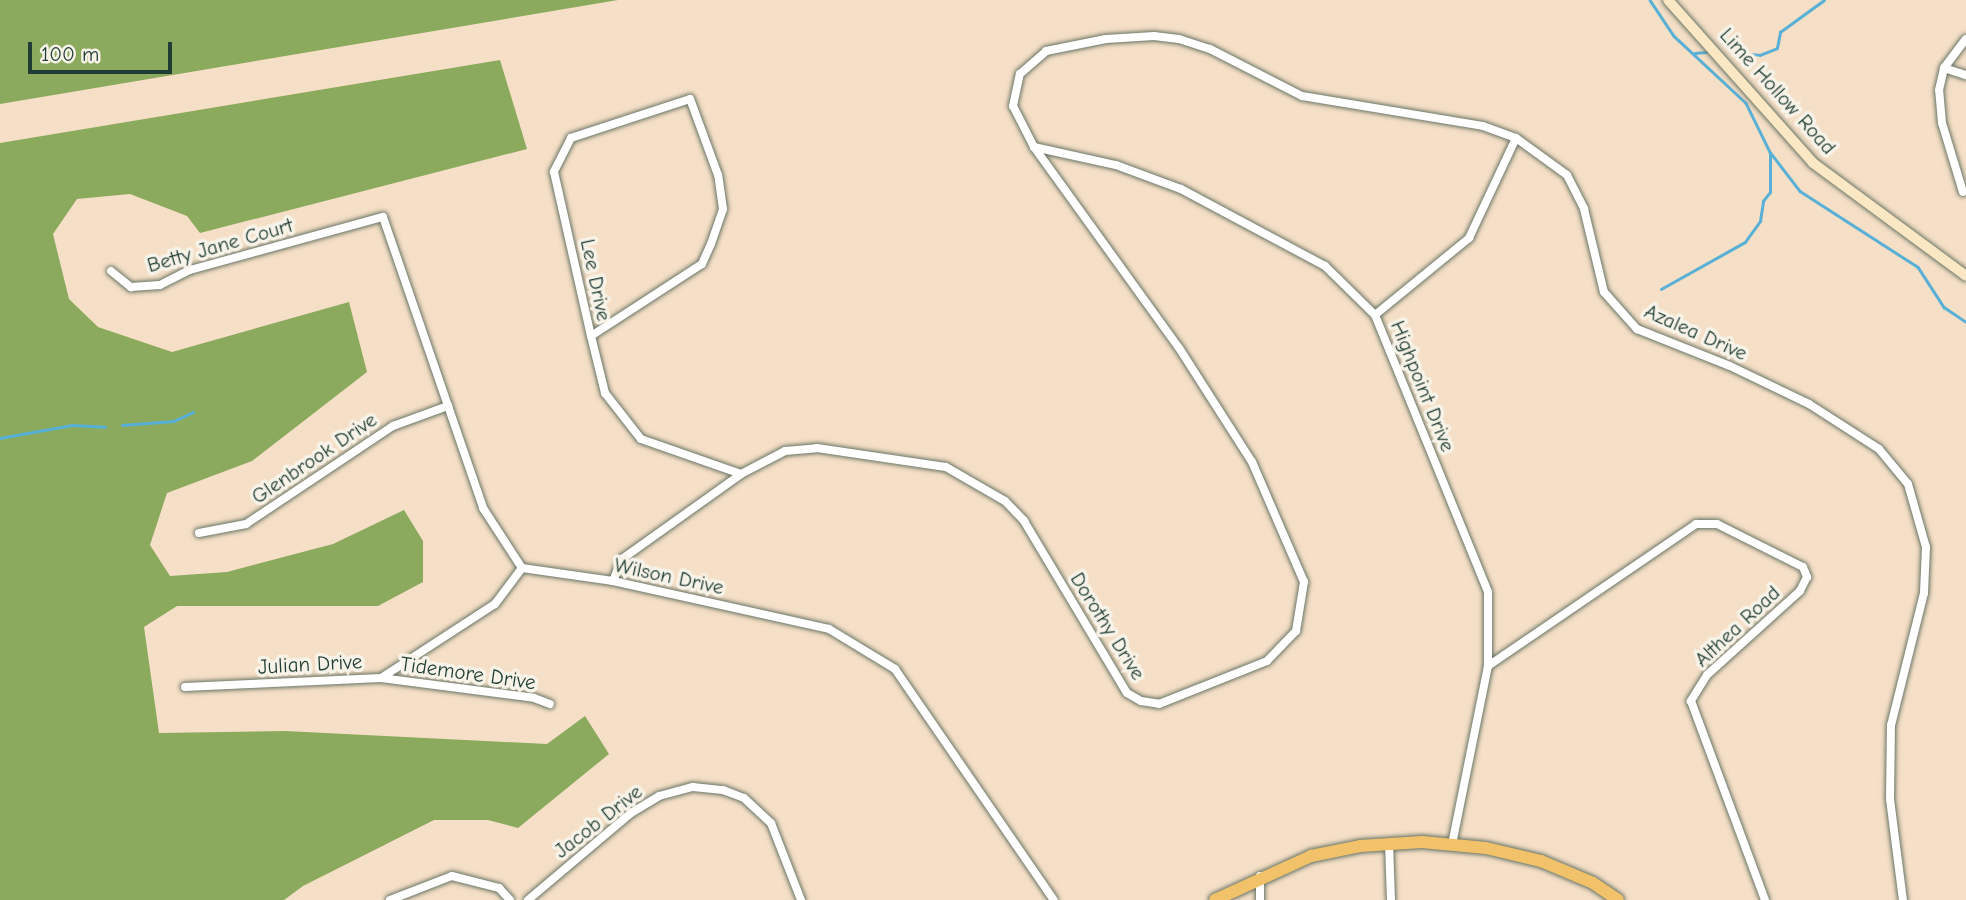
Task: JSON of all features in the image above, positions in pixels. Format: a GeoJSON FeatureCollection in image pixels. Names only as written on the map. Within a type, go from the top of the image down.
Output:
{"type":"FeatureCollection","features":[{"type":"Feature","properties":{"kind":"main road"},"geometry":{"type":"LineString","coordinates":[[1215,900],[1260,876],[1321,854],[1389,843],[1452,844],[1541,861],[1593,883],[1618,900]]}},
{"type":"Feature","properties":{"kind":"street","name":"Lime Hollow Road"},"geometry":{"type":"LineString","coordinates":[[1668,0],[1813,163],[1966,276]]}},
{"type":"Feature","properties":{"kind":"street","name":"Azalea Drive"},"geometry":{"type":"LineString","coordinates":[[1034,147],[1013,106],[1020,74],[1046,51],[1154,36],[1210,49],[1302,96],[1483,126],[1516,138],[1567,175],[1584,209],[1604,292],[1637,329],[1730,366],[1809,404],[1879,449],[1908,484],[1926,547],[1924,593],[1891,724],[1890,799],[1903,900]]}},
{"type":"Feature","properties":{"kind":"street"},"geometry":{"type":"LineString","coordinates":[[1963,192],[1942,123],[1939,90],[1944,68],[1966,39]]}},
{"type":"Feature","properties":{"kind":"street"},"geometry":{"type":"LineString","coordinates":[[1944,68],[1966,75]]}},
{"type":"Feature","properties":{"kind":"street","name":"Lee Drive"},"geometry":{"type":"LineString","coordinates":[[591,336],[702,264],[711,243],[723,209],[718,175],[690,99],[571,138],[554,172],[591,336],[605,393],[641,439],[741,474]]}},
{"type":"Feature","properties":{"kind":"street"},"geometry":{"type":"LineString","coordinates":[[1375,315],[1469,238],[1516,138]]}},
{"type":"Feature","properties":{"kind":"street","name":"Highpoint Drive"},"geometry":{"type":"LineString","coordinates":[[1034,147],[1116,165],[1181,189],[1325,266],[1375,315],[1488,592],[1488,666],[1452,844]]}},
{"type":"Feature","properties":{"kind":"street","name":"Dorothy Drive"},"geometry":{"type":"LineString","coordinates":[[613,582],[622,559],[741,474],[785,451],[817,448],[946,467],[974,480],[1024,521],[1127,693],[1141,701],[1159,704],[1267,661],[1296,631],[1304,582],[1252,462],[1179,348],[1034,147]]}},
{"type":"Feature","properties":{"kind":"street","name":"Betty Jane Court"},"geometry":{"type":"LineString","coordinates":[[111,271],[131,287],[160,285],[190,270],[383,217],[448,407]]}},
{"type":"Feature","properties":{"kind":"street"},"geometry":{"type":"LineString","coordinates":[[448,407],[483,508],[522,568]]}},
{"type":"Feature","properties":{"kind":"street","name":"Glenbrook Drive"},"geometry":{"type":"LineString","coordinates":[[199,533],[246,524],[393,426],[448,407]]}},
{"type":"Feature","properties":{"kind":"street","name":"Althea Road"},"geometry":{"type":"LineString","coordinates":[[1488,666],[1696,524],[1717,524],[1803,567],[1807,577],[1800,591],[1707,675],[1691,701],[1765,900]]}},
{"type":"Feature","properties":{"kind":"street","name":"Wilson Drive"},"geometry":{"type":"LineString","coordinates":[[522,568],[613,582],[829,629],[895,669],[1054,900]]}},
{"type":"Feature","properties":{"kind":"street","name":"Julian Drive"},"geometry":{"type":"LineString","coordinates":[[185,687],[381,678],[495,604],[522,568]]}},
{"type":"Feature","properties":{"kind":"street","name":"Tidemore Drive"},"geometry":{"type":"LineString","coordinates":[[381,678],[550,704]]}},
{"type":"Feature","properties":{"kind":"street","name":"Jacob Drive"},"geometry":{"type":"LineString","coordinates":[[528,900],[631,813],[659,796],[693,787],[723,790],[744,798],[771,823],[801,900]]}},
{"type":"Feature","properties":{"kind":"street"},"geometry":{"type":"LineString","coordinates":[[1389,843],[1391,900]]}},
{"type":"Feature","properties":{"kind":"street"},"geometry":{"type":"LineString","coordinates":[[390,900],[452,876],[499,888],[510,900]]}},
{"type":"Feature","properties":{"kind":"street"},"geometry":{"type":"LineString","coordinates":[[1260,876],[1260,900]]}},
{"type":"Feature","properties":{"kind":"green space"},"geometry":{"type":"Polygon","coordinates":[[[0,0],[618,0],[0,104],[0,0]]]}},
{"type":"Feature","properties":{"kind":"green space"},"geometry":{"type":"Polygon","coordinates":[[[500,60],[527,149],[200,233],[187,216],[130,194],[77,199],[53,234],[69,299],[98,327],[172,352],[349,302],[367,372],[252,461],[167,493],[150,545],[170,576],[227,572],[333,544],[404,510],[423,541],[423,582],[378,606],[177,606],[144,627],[159,733],[285,731],[547,744],[585,716],[609,754],[518,828],[488,820],[434,820],[303,886],[284,900],[0,900],[0,143],[500,60]]]}},
{"type":"Feature","properties":{"kind":"waterway"},"geometry":{"type":"LineString","coordinates":[[1650,0],[1674,36],[1746,103],[1770,152],[1800,191],[1918,267],[1944,307],[1966,322]]}},
{"type":"Feature","properties":{"kind":"waterway"},"geometry":{"type":"LineString","coordinates":[[1733,52],[1760,55],[1777,48],[1780,32],[1824,0]]}},
{"type":"Feature","properties":{"kind":"waterway"},"geometry":{"type":"LineString","coordinates":[[1695,53],[1706,52]]}},
{"type":"Feature","properties":{"kind":"waterway"},"geometry":{"type":"LineString","coordinates":[[1661,289],[1745,242],[1760,221],[1763,201],[1770,192],[1770,154]]}},
{"type":"Feature","properties":{"kind":"waterway"},"geometry":{"type":"LineString","coordinates":[[122,425],[174,421],[193,412]]}},
{"type":"Feature","properties":{"kind":"waterway"},"geometry":{"type":"LineString","coordinates":[[0,438],[72,425],[105,427]]}}]}
